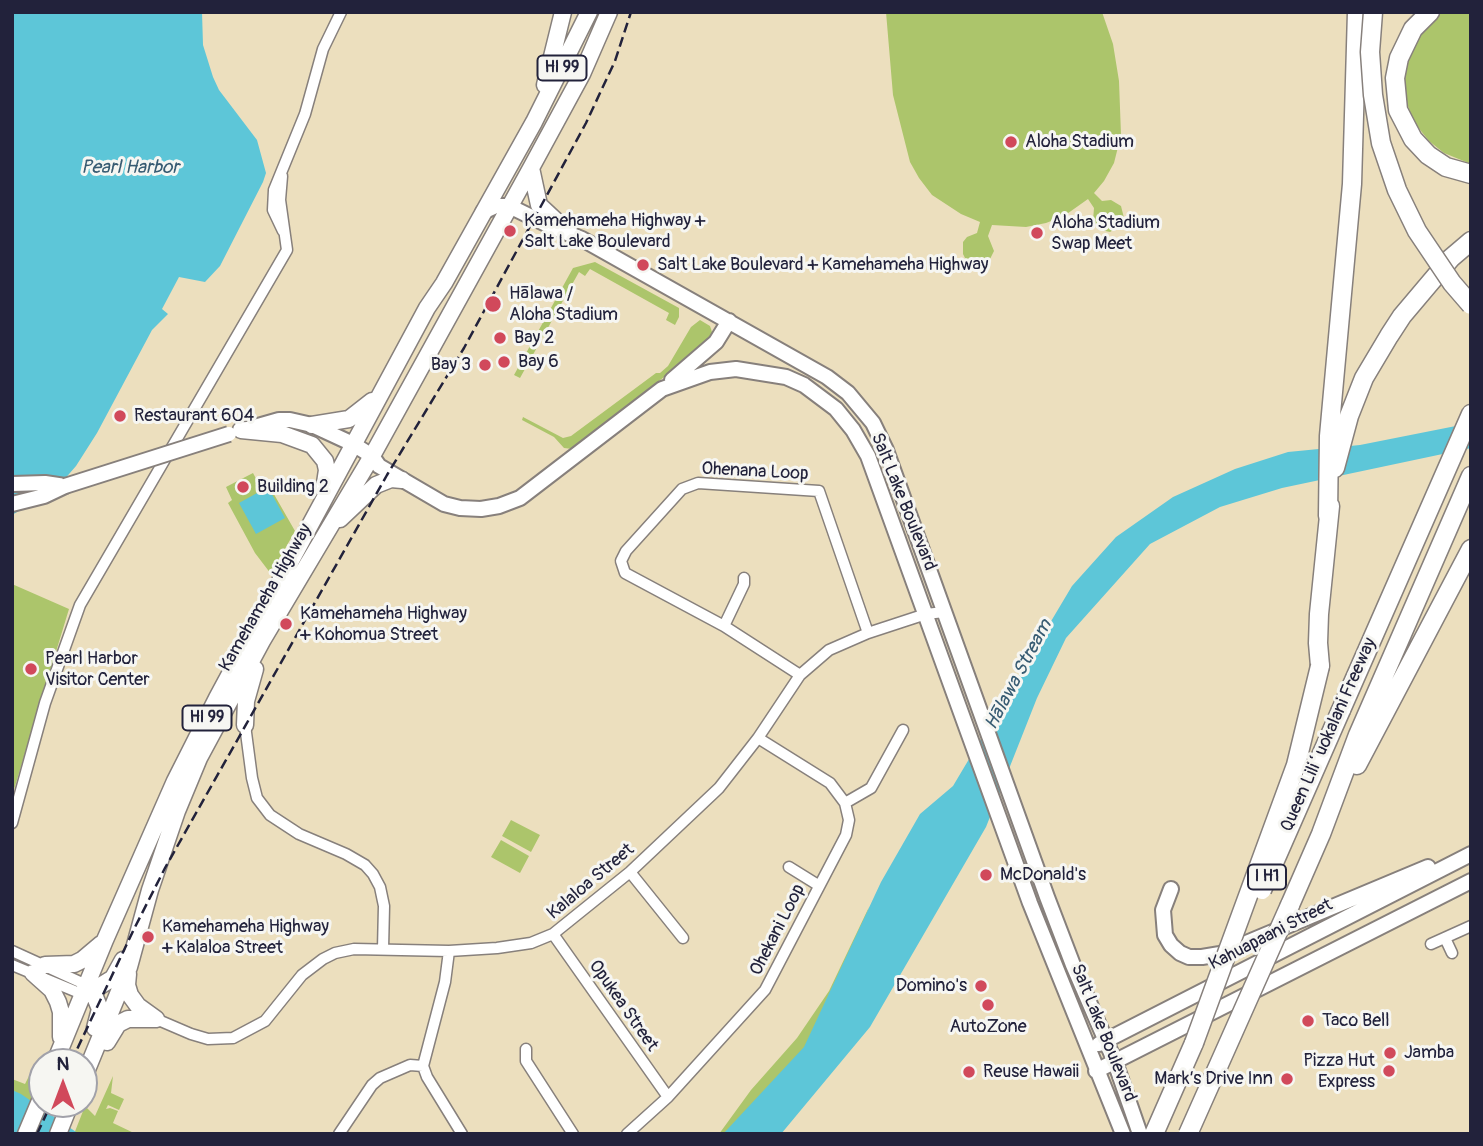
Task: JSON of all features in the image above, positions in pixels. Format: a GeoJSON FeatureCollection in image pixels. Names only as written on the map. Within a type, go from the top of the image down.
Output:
{"type":"FeatureCollection","features":[{"type":"Feature","properties":{"kind":"highway"},"geometry":{"type":"LineString","coordinates":[[1194,1043],[1296,765],[1320,666],[1319,614],[1337,434],[1352,184],[1357,12]]}},
{"type":"Feature","properties":{"kind":"highway"},"geometry":{"type":"LineString","coordinates":[[1371,12],[1373,94],[1381,143],[1397,190],[1417,231],[1451,283],[1471,305]]}},
{"type":"Feature","properties":{"kind":"highway"},"geometry":{"type":"LineString","coordinates":[[1430,12],[1407,38],[1399,58],[1395,78],[1398,110],[1413,139],[1428,155],[1446,167],[1471,174]]}},
{"type":"Feature","properties":{"kind":"highway"},"geometry":{"type":"LineString","coordinates":[[1337,434],[1349,416],[1364,378],[1402,316],[1451,258],[1471,241]]}},
{"type":"Feature","properties":{"kind":"highway","name":"Queen Liliʻuokalani Freeway"},"geometry":{"type":"LineString","coordinates":[[1154,1134],[1471,414]]}},
{"type":"Feature","properties":{"kind":"highway","name":"Queen Liliʻuokalani Freeway"},"geometry":{"type":"LineString","coordinates":[[1188,1134],[1362,741],[1471,477]]}},
{"type":"Feature","properties":{"kind":"highway"},"geometry":{"type":"LineString","coordinates":[[1362,741],[1471,549]]}},
{"type":"Feature","properties":{"kind":"main road"},"geometry":{"type":"LineString","coordinates":[[534,122],[554,57],[563,12]]}},
{"type":"Feature","properties":{"kind":"main road","name":"Kamehameha Highway"},"geometry":{"type":"LineString","coordinates":[[61,1046],[175,781],[427,308],[444,283],[534,122],[589,12]]}},
{"type":"Feature","properties":{"kind":"main road","name":"Kamehameha Highway"},"geometry":{"type":"LineString","coordinates":[[95,1048],[129,967],[177,811],[200,758],[262,640],[372,456],[582,75],[609,12]]}},
{"type":"Feature","properties":{"kind":"main road"},"geometry":{"type":"LineString","coordinates":[[582,75],[620,12]]}},
{"type":"Feature","properties":{"kind":"main road"},"geometry":{"type":"LineString","coordinates":[[531,167],[539,205],[568,232]]}},
{"type":"Feature","properties":{"kind":"main road"},"geometry":{"type":"LineString","coordinates":[[483,212],[496,206],[509,206]]}},
{"type":"Feature","properties":{"kind":"main road","name":"Salt Lake Boulevard"},"geometry":{"type":"LineString","coordinates":[[509,206],[568,232],[827,377],[842,387],[873,423],[886,450],[1008,793],[1073,965],[1115,1062],[1140,1134]]}},
{"type":"Feature","properties":{"kind":"main road"},"geometry":{"type":"LineString","coordinates":[[372,456],[370,441],[374,429],[430,322],[444,283]]}},
{"type":"Feature","properties":{"kind":"main road"},"geometry":{"type":"LineString","coordinates":[[662,389],[711,347],[729,321]]}},
{"type":"Feature","properties":{"kind":"main road","name":"Salt Lake Boulevard"},"geometry":{"type":"LineString","coordinates":[[65,486],[235,432],[279,420],[290,420],[312,425],[353,444],[372,456],[379,466],[444,504],[481,509],[520,498],[662,389],[710,372],[736,369],[786,377],[804,385],[836,409],[853,430],[868,456],[999,819],[1123,1134]]}},
{"type":"Feature","properties":{"kind":"main road"},"geometry":{"type":"LineString","coordinates":[[312,425],[349,419],[370,403],[387,383]]}},
{"type":"Feature","properties":{"kind":"main road"},"geometry":{"type":"LineString","coordinates":[[235,432],[289,436],[312,445],[319,452],[327,470],[321,503]]}},
{"type":"Feature","properties":{"kind":"main road"},"geometry":{"type":"LineString","coordinates":[[328,530],[376,485],[391,479],[402,480]]}},
{"type":"Feature","properties":{"kind":"main road"},"geometry":{"type":"LineString","coordinates":[[12,484],[46,483],[65,486]]}},
{"type":"Feature","properties":{"kind":"main road"},"geometry":{"type":"LineString","coordinates":[[12,495],[65,486]]}},
{"type":"Feature","properties":{"kind":"main road"},"geometry":{"type":"LineString","coordinates":[[12,504],[44,496],[65,486]]}},
{"type":"Feature","properties":{"kind":"main road"},"geometry":{"type":"LineString","coordinates":[[245,725],[250,682],[259,659],[262,640]]}},
{"type":"Feature","properties":{"kind":"main road"},"geometry":{"type":"LineString","coordinates":[[1171,889],[1163,911],[1165,935],[1180,953],[1189,957],[1202,957],[1220,954],[1408,874],[1471,852]]}},
{"type":"Feature","properties":{"kind":"main road","name":"Kahuapaani Street"},"geometry":{"type":"LineString","coordinates":[[1088,1049],[1471,852]]}},
{"type":"Feature","properties":{"kind":"main road"},"geometry":{"type":"LineString","coordinates":[[1096,1071],[1471,881]]}},
{"type":"Feature","properties":{"kind":"main road"},"geometry":{"type":"LineString","coordinates":[[86,989],[100,986],[113,978],[141,923]]}},
{"type":"Feature","properties":{"kind":"main road"},"geometry":{"type":"LineString","coordinates":[[61,1046],[61,1012],[39,969],[74,964],[105,940]]}},
{"type":"Feature","properties":{"kind":"main road"},"geometry":{"type":"LineString","coordinates":[[129,967],[127,985],[130,995],[138,1006],[156,1018]]}},
{"type":"Feature","properties":{"kind":"main road"},"geometry":{"type":"LineString","coordinates":[[86,989],[95,997],[100,1009],[92,1048]]}},
{"type":"Feature","properties":{"kind":"main road"},"geometry":{"type":"LineString","coordinates":[[98,1061],[118,1024],[128,1019],[156,1018]]}},
{"type":"Feature","properties":{"kind":"street"},"geometry":{"type":"LineString","coordinates":[[12,823],[45,703],[80,605],[287,250],[280,200],[282,176],[304,114],[315,69],[341,12]]}},
{"type":"Feature","properties":{"kind":"street","name":"Ohenana Loop"},"geometry":{"type":"LineString","coordinates":[[800,675],[723,626],[625,573],[621,561],[626,551],[682,489],[698,483],[819,491],[868,633]]}},
{"type":"Feature","properties":{"kind":"street"},"geometry":{"type":"LineString","coordinates":[[723,626],[744,584],[744,578]]}},
{"type":"Feature","properties":{"kind":"street","name":"Kalaloa Street"},"geometry":{"type":"LineString","coordinates":[[156,1018],[191,1034],[208,1038],[233,1038],[265,1021],[302,975],[323,959],[354,949],[449,951],[515,946],[553,934],[630,872],[719,788],[758,738],[800,675],[829,650],[868,633],[926,614],[944,612]]}},
{"type":"Feature","properties":{"kind":"street"},"geometry":{"type":"LineString","coordinates":[[245,725],[257,798],[270,815],[299,834],[355,859],[373,874],[380,887],[384,906],[383,949]]}},
{"type":"Feature","properties":{"kind":"street"},"geometry":{"type":"LineString","coordinates":[[758,738],[830,783],[845,803],[871,788],[904,730]]}},
{"type":"Feature","properties":{"kind":"street","name":"Ohekani Loop"},"geometry":{"type":"LineString","coordinates":[[627,1134],[668,1097],[765,990],[846,835],[849,820],[845,803]]}},
{"type":"Feature","properties":{"kind":"street"},"geometry":{"type":"LineString","coordinates":[[789,867],[818,885]]}},
{"type":"Feature","properties":{"kind":"street"},"geometry":{"type":"LineString","coordinates":[[630,872],[683,938]]}},
{"type":"Feature","properties":{"kind":"street"},"geometry":{"type":"LineString","coordinates":[[1432,944],[1471,926]]}},
{"type":"Feature","properties":{"kind":"street","name":"Opukea Street"},"geometry":{"type":"LineString","coordinates":[[553,934],[668,1097]]}},
{"type":"Feature","properties":{"kind":"street"},"geometry":{"type":"LineString","coordinates":[[1445,938],[1452,953]]}},
{"type":"Feature","properties":{"kind":"street"},"geometry":{"type":"LineString","coordinates":[[12,951],[39,969]]}},
{"type":"Feature","properties":{"kind":"street"},"geometry":{"type":"LineString","coordinates":[[449,951],[446,982],[423,1066],[462,1134]]}},
{"type":"Feature","properties":{"kind":"street"},"geometry":{"type":"LineString","coordinates":[[12,965],[39,969],[80,982],[86,989]]}},
{"type":"Feature","properties":{"kind":"street"},"geometry":{"type":"LineString","coordinates":[[526,1049],[526,1062],[573,1134]]}},
{"type":"Feature","properties":{"kind":"street"},"geometry":{"type":"LineString","coordinates":[[339,1134],[372,1085],[380,1078],[410,1065],[423,1066]]}},
{"type":"Feature","properties":{"kind":"green space","name":"Aloha Stadium"},"geometry":{"type":"Polygon","coordinates":[[[886,12],[1102,12],[1113,44],[1119,81],[1121,135],[1114,163],[1094,193],[1102,201],[1111,200],[1121,206],[1124,218],[1120,226],[1110,232],[1101,230],[1093,221],[1094,208],[1088,199],[1064,216],[1046,223],[1026,227],[992,225],[988,236],[994,251],[990,259],[975,265],[965,258],[963,242],[977,233],[980,222],[961,214],[932,195],[910,162],[893,95],[886,12]]]}},
{"type":"Feature","properties":{"kind":"green space"},"geometry":{"type":"Polygon","coordinates":[[[1439,12],[1471,12],[1471,164],[1444,153],[1429,141],[1413,121],[1406,100],[1406,60],[1424,25],[1439,12]]]}},
{"type":"Feature","properties":{"kind":"green space"},"geometry":{"type":"Polygon","coordinates":[[[595,262],[679,308],[675,325],[666,320],[669,313],[590,269],[585,276],[579,272],[520,378],[514,375],[573,268],[595,262]]]}},
{"type":"Feature","properties":{"kind":"green space"},"geometry":{"type":"Polygon","coordinates":[[[700,320],[710,326],[714,338],[572,449],[564,448],[554,437],[522,420],[523,417],[563,438],[571,436],[668,366],[691,327],[700,320]]]}},
{"type":"Feature","properties":{"kind":"green space"},"geometry":{"type":"Polygon","coordinates":[[[253,473],[260,486],[267,482],[295,531],[271,574],[255,553],[228,503],[232,500],[226,487],[253,473]]]}},
{"type":"Feature","properties":{"kind":"green space","name":"Pearl Harbor Visitor Center"},"geometry":{"type":"Polygon","coordinates":[[[12,584],[69,609],[12,796],[12,584]]]}},
{"type":"Feature","properties":{"kind":"green space"},"geometry":{"type":"Polygon","coordinates":[[[511,820],[540,835],[531,852],[502,836],[511,820]]]}},
{"type":"Feature","properties":{"kind":"green space"},"geometry":{"type":"Polygon","coordinates":[[[501,840],[529,856],[520,873],[491,857],[501,840]]]}},
{"type":"Feature","properties":{"kind":"green space"},"geometry":{"type":"Polygon","coordinates":[[[869,907],[833,1024],[739,1134],[719,1134],[751,1090],[797,1038],[829,991],[869,907]]]}},
{"type":"Feature","properties":{"kind":"green space"},"geometry":{"type":"Polygon","coordinates":[[[113,1076],[111,1093],[124,1099],[119,1110],[108,1105],[106,1109],[118,1111],[113,1123],[136,1134],[74,1134],[80,1118],[98,1118],[98,1109],[113,1076]]]}},
{"type":"Feature","properties":{"kind":"green space"},"geometry":{"type":"Polygon","coordinates":[[[28,1078],[28,1107],[25,1114],[12,1107],[12,1079],[25,1084],[28,1078]]]}},
{"type":"Feature","properties":{"kind":"water","name":"Pearl Harbor"},"geometry":{"type":"Polygon","coordinates":[[[12,12],[202,12],[203,45],[213,77],[219,90],[257,140],[266,173],[220,266],[205,282],[179,277],[162,309],[168,314],[152,330],[97,433],[76,466],[56,489],[12,515],[12,12]]]}},
{"type":"Feature","properties":{"kind":"water"},"geometry":{"type":"Polygon","coordinates":[[[1471,423],[1471,448],[1282,488],[1220,507],[1150,544],[1066,638],[1037,698],[986,827],[870,1027],[781,1134],[723,1134],[804,1047],[881,882],[920,814],[953,786],[1072,586],[1116,537],[1173,497],[1235,469],[1288,452],[1360,445],[1471,423]]]}},
{"type":"Feature","properties":{"kind":"water"},"geometry":{"type":"Polygon","coordinates":[[[268,487],[285,518],[256,534],[239,503],[268,487]]]}},
{"type":"Feature","properties":{"kind":"water"},"geometry":{"type":"Polygon","coordinates":[[[12,1090],[28,1099],[28,1118],[56,1118],[79,1134],[12,1134],[12,1090]]]}},
{"type":"Feature","properties":{"kind":"railway"},"geometry":{"type":"LineString","coordinates":[[78,1048],[165,868],[387,475],[464,348],[586,123],[615,61],[631,12]]}},
{"type":"Feature","properties":{"kind":"railway"},"geometry":{"type":"LineString","coordinates":[[37,1134],[44,1118]]}},
{"type":"Feature","properties":{"kind":"place","name":"Aloha Stadium"},"geometry":{"type":"Point","coordinates":[1011,142]}},
{"type":"Feature","properties":{"kind":"place","name":"Kamehameha Highway + Salt Lake Boulevard"},"geometry":{"type":"Point","coordinates":[510,231]}},
{"type":"Feature","properties":{"kind":"place","name":"Aloha Stadium Swap Meet"},"geometry":{"type":"Point","coordinates":[1037,233]}},
{"type":"Feature","properties":{"kind":"place","name":"Salt Lake Boulevard + Kamehameha Highway"},"geometry":{"type":"Point","coordinates":[643,265]}},
{"type":"Feature","properties":{"kind":"place","name":"Hālawa / Aloha Stadium"},"geometry":{"type":"Point","coordinates":[493,304]}},
{"type":"Feature","properties":{"kind":"place","name":"Bay 2"},"geometry":{"type":"Point","coordinates":[500,338]}},
{"type":"Feature","properties":{"kind":"place","name":"Bay 6"},"geometry":{"type":"Point","coordinates":[504,362]}},
{"type":"Feature","properties":{"kind":"place","name":"Bay 3"},"geometry":{"type":"Point","coordinates":[485,365]}},
{"type":"Feature","properties":{"kind":"place","name":"Restaurant 604"},"geometry":{"type":"Point","coordinates":[120,416]}},
{"type":"Feature","properties":{"kind":"place","name":"Building 2"},"geometry":{"type":"Point","coordinates":[243,487]}},
{"type":"Feature","properties":{"kind":"place","name":"Kamehameha Highway + Kohomua Street"},"geometry":{"type":"Point","coordinates":[286,624]}},
{"type":"Feature","properties":{"kind":"place","name":"Pearl Harbor Visitor Center"},"geometry":{"type":"Point","coordinates":[31,669]}},
{"type":"Feature","properties":{"kind":"place","name":"McDonald's"},"geometry":{"type":"Point","coordinates":[986,875]}},
{"type":"Feature","properties":{"kind":"place","name":"Kamehameha Highway + Kalaloa Street"},"geometry":{"type":"Point","coordinates":[148,937]}},
{"type":"Feature","properties":{"kind":"place","name":"Domino's"},"geometry":{"type":"Point","coordinates":[981,986]}},
{"type":"Feature","properties":{"kind":"place","name":"AutoZone"},"geometry":{"type":"Point","coordinates":[988,1005]}},
{"type":"Feature","properties":{"kind":"place","name":"Taco Bell"},"geometry":{"type":"Point","coordinates":[1308,1021]}},
{"type":"Feature","properties":{"kind":"place","name":"Jamba"},"geometry":{"type":"Point","coordinates":[1390,1053]}},
{"type":"Feature","properties":{"kind":"place","name":"Pizza Hut Express"},"geometry":{"type":"Point","coordinates":[1389,1071]}},
{"type":"Feature","properties":{"kind":"place","name":"Reuse Hawaii"},"geometry":{"type":"Point","coordinates":[969,1072]}},
{"type":"Feature","properties":{"kind":"place","name":"Mark’s Drive Inn"},"geometry":{"type":"Point","coordinates":[1287,1079]}},
{"type":"Feature","properties":{"kind":"water label","name":"Hālawa Stream"},"geometry":{"type":"Point","coordinates":[1019,675]}}]}
